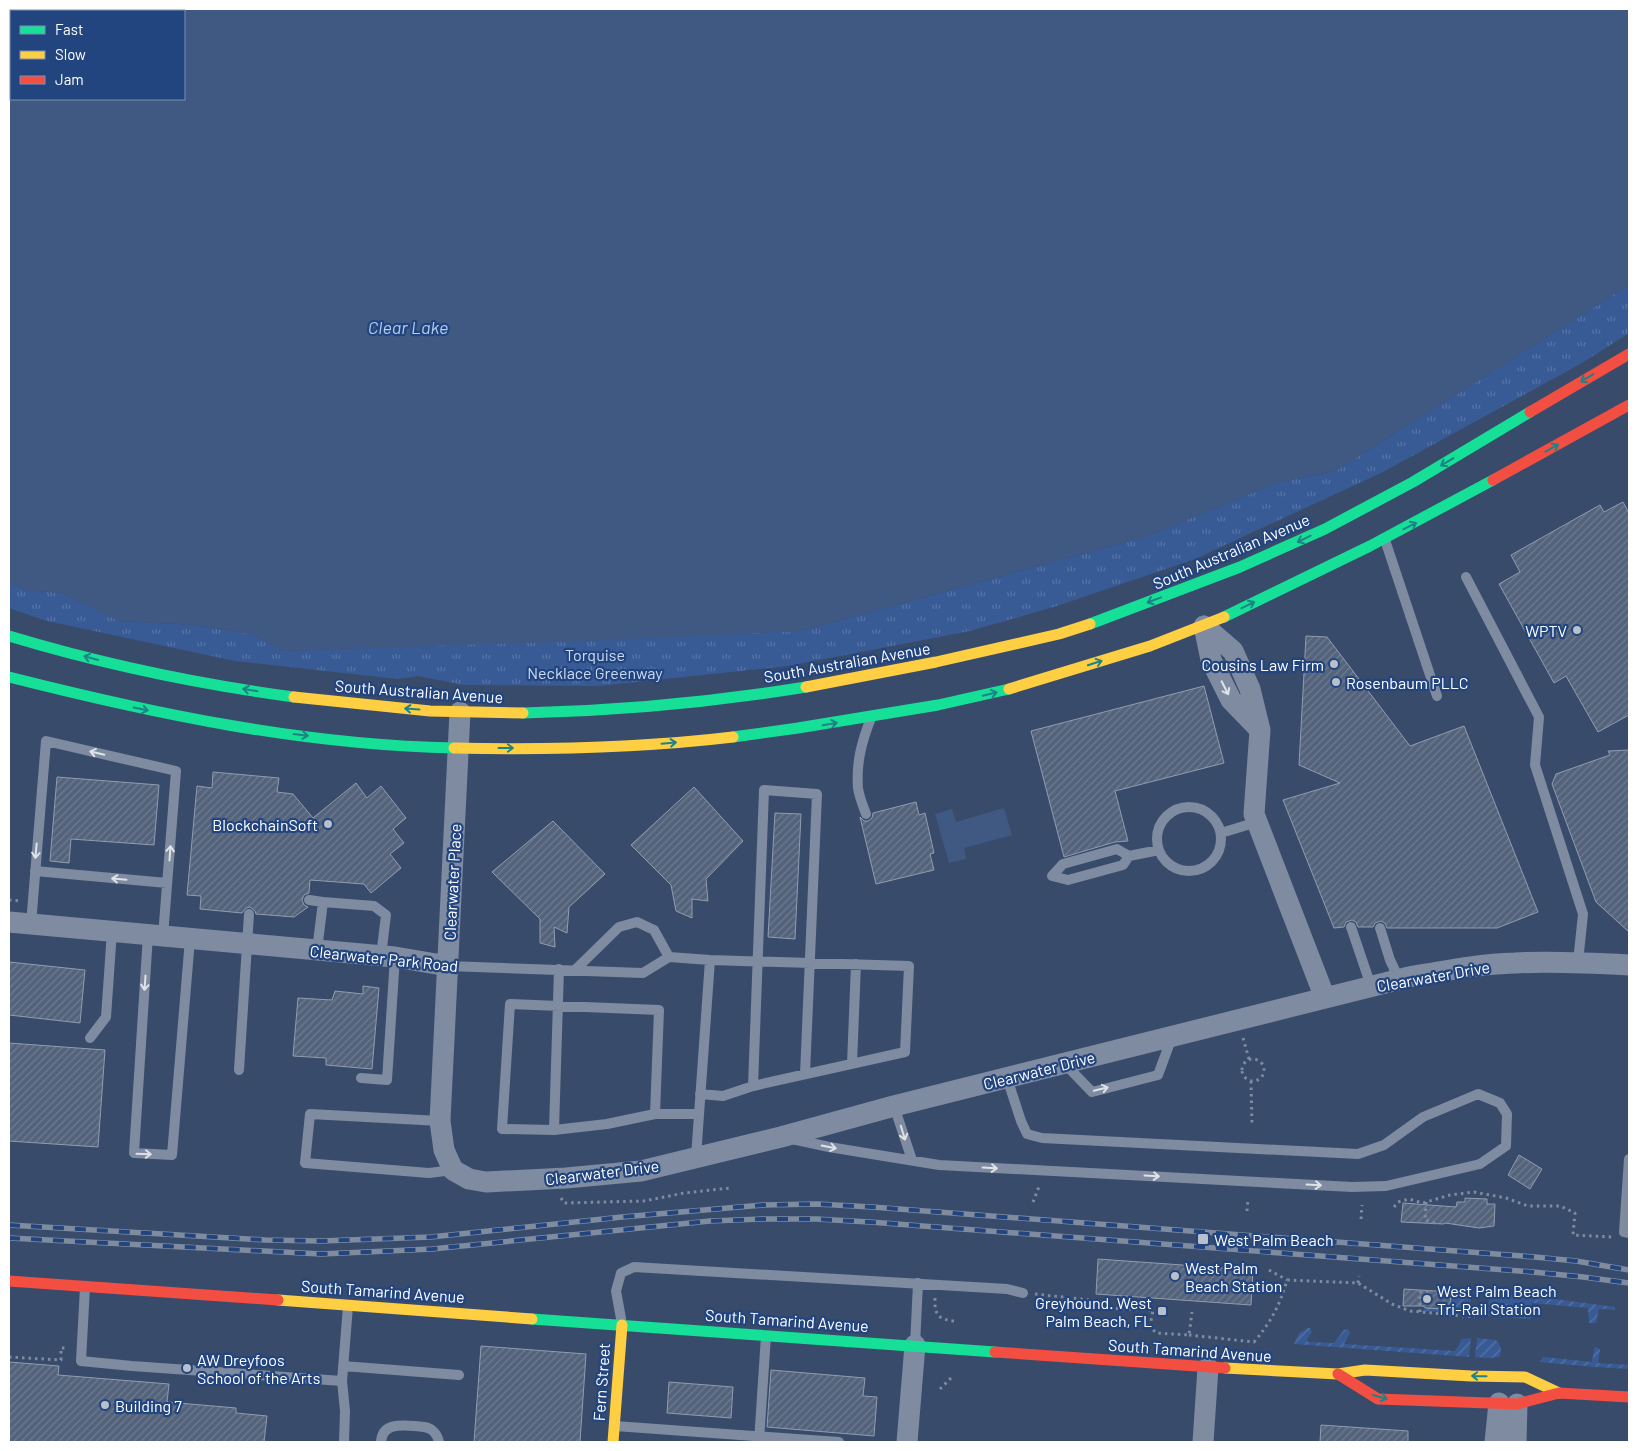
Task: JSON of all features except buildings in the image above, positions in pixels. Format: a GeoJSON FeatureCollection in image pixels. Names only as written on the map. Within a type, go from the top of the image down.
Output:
{"type":"FeatureCollection","features":[{"type":"Feature","properties":{"kind":"main road","name":"South Australian Avenue"},"geometry":{"type":"LineString","coordinates":[[9,636],[106,662],[193,681],[348,704],[460,712],[501,713],[584,710],[678,704],[828,684],[918,666],[1085,626],[1195,590],[1353,515],[1435,469],[1629,354]]}},
{"type":"Feature","properties":{"kind":"main road"},"geometry":{"type":"LineString","coordinates":[[9,676],[89,698],[176,716],[254,729],[351,741],[458,748],[572,748],[661,744],[727,738],[815,726],[1004,691],[1076,669],[1341,562],[1420,521],[1629,405]]}},
{"type":"Feature","properties":{"kind":"main road","name":"South Tamarind Avenue"},"geometry":{"type":"LineString","coordinates":[[9,1281],[766,1334],[1269,1372],[1338,1374],[1365,1370],[1525,1377],[1559,1393]]}},
{"type":"Feature","properties":{"kind":"main road","name":"Fern Street"},"geometry":{"type":"LineString","coordinates":[[613,1442],[622,1324]]}},
{"type":"Feature","properties":{"kind":"main road"},"geometry":{"type":"LineString","coordinates":[[1338,1374],[1378,1399],[1441,1401],[1559,1393],[1629,1397]]}},
{"type":"Feature","properties":{"kind":"main road"},"geometry":{"type":"LineString","coordinates":[[1495,1397],[1494,1386],[1506,1376]]}},
{"type":"Feature","properties":{"kind":"main road"},"geometry":{"type":"LineString","coordinates":[[1441,1401],[1495,1397]]}},
{"type":"Feature","properties":{"kind":"street"},"geometry":{"type":"LineString","coordinates":[[1202,618],[1233,651],[1250,689],[1260,730],[1254,814],[1324,998]]}},
{"type":"Feature","properties":{"kind":"street","name":"Clearwater Place"},"geometry":{"type":"LineString","coordinates":[[453,1170],[444,1150],[440,1121],[460,712]]}},
{"type":"Feature","properties":{"kind":"street","name":"Clearwater Park Road"},"geometry":{"type":"LineString","coordinates":[[9,922],[388,957],[448,966]]}},
{"type":"Feature","properties":{"kind":"street","name":"Clearwater Drive"},"geometry":{"type":"LineString","coordinates":[[453,1170],[469,1179],[486,1182],[566,1178],[641,1170],[781,1137],[894,1106],[1399,979],[1462,968],[1514,963],[1578,962],[1629,965]]}},
{"type":"Feature","properties":{"kind":"street"},"geometry":{"type":"LineString","coordinates":[[907,1442],[915,1345]]}},
{"type":"Feature","properties":{"kind":"street"},"geometry":{"type":"LineString","coordinates":[[1203,1442],[1208,1368]]}},
{"type":"Feature","properties":{"kind":"street"},"geometry":{"type":"LineString","coordinates":[[1495,1397],[1495,1442]]}},
{"type":"Feature","properties":{"kind":"street"},"geometry":{"type":"LineString","coordinates":[[1495,1397],[1516,1442]]}},
{"type":"Feature","properties":{"kind":"lane"},"geometry":{"type":"LineString","coordinates":[[1385,539],[1437,696]]}},
{"type":"Feature","properties":{"kind":"lane"},"geometry":{"type":"LineString","coordinates":[[1466,577],[1539,717],[1535,765],[1583,914],[1578,962]]}},
{"type":"Feature","properties":{"kind":"lane"},"geometry":{"type":"LineString","coordinates":[[866,814],[858,789],[859,758],[862,741],[871,716]]}},
{"type":"Feature","properties":{"kind":"lane"},"geometry":{"type":"LineString","coordinates":[[31,924],[46,741],[176,771],[167,883],[156,935],[134,1153],[172,1155],[190,939]]}},
{"type":"Feature","properties":{"kind":"lane"},"geometry":{"type":"LineString","coordinates":[[753,1086],[756,960],[764,790],[817,794],[805,1074]]}},
{"type":"Feature","properties":{"kind":"lane"},"geometry":{"type":"LineString","coordinates":[[1191,806],[1201,808],[1211,814],[1218,823],[1221,833],[1221,844],[1218,854],[1203,868],[1192,871],[1182,870],[1168,863],[1159,850],[1157,840],[1158,830],[1163,820],[1170,812],[1180,807],[1191,806]]}},
{"type":"Feature","properties":{"kind":"lane"},"geometry":{"type":"LineString","coordinates":[[1221,833],[1257,822]]}},
{"type":"Feature","properties":{"kind":"lane"},"geometry":{"type":"LineString","coordinates":[[1129,856],[1123,865],[1068,880],[1052,876],[1063,864],[1117,849],[1129,856],[1159,850]]}},
{"type":"Feature","properties":{"kind":"lane"},"geometry":{"type":"LineString","coordinates":[[1086,857],[1091,874]]}},
{"type":"Feature","properties":{"kind":"lane"},"geometry":{"type":"LineString","coordinates":[[35,871],[167,883]]}},
{"type":"Feature","properties":{"kind":"lane"},"geometry":{"type":"LineString","coordinates":[[309,900],[374,906],[386,915],[388,957],[386,1080],[361,1078]]}},
{"type":"Feature","properties":{"kind":"lane"},"geometry":{"type":"LineString","coordinates":[[316,950],[323,902]]}},
{"type":"Feature","properties":{"kind":"lane"},"geometry":{"type":"LineString","coordinates":[[239,1070],[249,914]]}},
{"type":"Feature","properties":{"kind":"lane"},"geometry":{"type":"LineString","coordinates":[[575,970],[619,927],[637,922],[654,930],[670,956],[710,960],[910,966],[905,1052],[753,1086],[723,1096],[700,1094]]}},
{"type":"Feature","properties":{"kind":"lane"},"geometry":{"type":"LineString","coordinates":[[1351,927],[1371,986]]}},
{"type":"Feature","properties":{"kind":"lane"},"geometry":{"type":"LineString","coordinates":[[1380,928],[1390,960],[1399,979]]}},
{"type":"Feature","properties":{"kind":"lane"},"geometry":{"type":"LineString","coordinates":[[90,1038],[106,1017],[112,931]]}},
{"type":"Feature","properties":{"kind":"lane","name":"Clearwater Park Road"},"geometry":{"type":"LineString","coordinates":[[448,966],[643,972],[670,956]]}},
{"type":"Feature","properties":{"kind":"lane"},"geometry":{"type":"LineString","coordinates":[[696,1157],[710,960]]}},
{"type":"Feature","properties":{"kind":"lane"},"geometry":{"type":"LineString","coordinates":[[852,1064],[856,964]]}},
{"type":"Feature","properties":{"kind":"lane"},"geometry":{"type":"LineString","coordinates":[[554,1130],[559,970]]}},
{"type":"Feature","properties":{"kind":"lane"},"geometry":{"type":"LineString","coordinates":[[655,1114],[659,1010],[510,1004],[502,1129],[554,1130],[606,1124],[655,1114],[699,1114]]}},
{"type":"Feature","properties":{"kind":"lane"},"geometry":{"type":"LineString","coordinates":[[1065,1064],[1092,1092],[1158,1076],[1172,1037]]}},
{"type":"Feature","properties":{"kind":"lane"},"geometry":{"type":"LineString","coordinates":[[781,1137],[939,1165],[1352,1187],[1386,1186],[1480,1164],[1506,1146],[1506,1114],[1500,1103],[1478,1094],[1423,1117],[1384,1145],[1358,1154],[1042,1138],[1027,1134],[1021,1121],[1008,1078]]}},
{"type":"Feature","properties":{"kind":"lane"},"geometry":{"type":"LineString","coordinates":[[894,1106],[912,1160]]}},
{"type":"Feature","properties":{"kind":"lane"},"geometry":{"type":"LineString","coordinates":[[440,1121],[310,1114],[305,1163],[429,1173],[453,1170]]}},
{"type":"Feature","properties":{"kind":"lane"},"geometry":{"type":"LineString","coordinates":[[1627,1233],[1629,1159]]}},
{"type":"Feature","properties":{"kind":"lane"},"geometry":{"type":"LineString","coordinates":[[622,1324],[616,1291],[621,1273],[634,1267],[918,1283],[1007,1289],[1023,1293]]}},
{"type":"Feature","properties":{"kind":"lane"},"geometry":{"type":"LineString","coordinates":[[915,1345],[918,1283]]}},
{"type":"Feature","properties":{"kind":"lane"},"geometry":{"type":"LineString","coordinates":[[85,1286],[81,1361],[342,1381]]}},
{"type":"Feature","properties":{"kind":"lane"},"geometry":{"type":"LineString","coordinates":[[344,1442],[345,1411],[342,1381],[348,1305]]}},
{"type":"Feature","properties":{"kind":"lane"},"geometry":{"type":"LineString","coordinates":[[760,1439],[766,1334]]}},
{"type":"Feature","properties":{"kind":"lane"},"geometry":{"type":"LineString","coordinates":[[343,1366],[459,1374]]}},
{"type":"Feature","properties":{"kind":"lane"},"geometry":{"type":"LineString","coordinates":[[381,1442],[381,1436],[387,1429],[396,1425],[429,1428],[435,1432],[439,1442]]}},
{"type":"Feature","properties":{"kind":"lane"},"geometry":{"type":"LineString","coordinates":[[614,1426],[760,1439],[839,1442]]}},
{"type":"Feature","properties":{"kind":"path"},"geometry":{"type":"LineString","coordinates":[[1243,1038],[1249,1059]]}},
{"type":"Feature","properties":{"kind":"path"},"geometry":{"type":"LineString","coordinates":[[1249,1059],[1260,1060],[1264,1066],[1262,1077],[1251,1081],[1244,1078],[1241,1071],[1243,1063],[1249,1059]]}},
{"type":"Feature","properties":{"kind":"path"},"geometry":{"type":"LineString","coordinates":[[1251,1081],[1252,1126]]}},
{"type":"Feature","properties":{"kind":"path"},"geometry":{"type":"LineString","coordinates":[[1033,1202],[1041,1180]]}},
{"type":"Feature","properties":{"kind":"path"},"geometry":{"type":"LineString","coordinates":[[561,1198],[564,1203],[644,1201],[684,1193],[730,1188]]}},
{"type":"Feature","properties":{"kind":"path"},"geometry":{"type":"LineString","coordinates":[[1394,1207],[1398,1202],[1409,1199],[1423,1203],[1450,1195],[1474,1192],[1506,1198],[1528,1206],[1560,1206],[1575,1212],[1572,1235],[1616,1237],[1627,1233]]}},
{"type":"Feature","properties":{"kind":"path"},"geometry":{"type":"LineString","coordinates":[[1247,1211],[1248,1199]]}},
{"type":"Feature","properties":{"kind":"path"},"geometry":{"type":"LineString","coordinates":[[1426,1202],[1424,1222],[1438,1224]]}},
{"type":"Feature","properties":{"kind":"path"},"geometry":{"type":"LineString","coordinates":[[1361,1220],[1362,1205]]}},
{"type":"Feature","properties":{"kind":"path"},"geometry":{"type":"LineString","coordinates":[[1269,1270],[1287,1280],[1358,1284],[1392,1304],[1410,1311],[1475,1317]]}},
{"type":"Feature","properties":{"kind":"path"},"geometry":{"type":"LineString","coordinates":[[1358,1284],[1359,1276]]}},
{"type":"Feature","properties":{"kind":"path"},"geometry":{"type":"LineString","coordinates":[[1023,1293],[1099,1302],[1105,1308],[1152,1310],[1150,1326],[1156,1333],[1254,1342],[1271,1322],[1284,1293],[1287,1280]]}},
{"type":"Feature","properties":{"kind":"path"},"geometry":{"type":"LineString","coordinates":[[936,1285],[935,1310],[944,1320],[956,1321]]}},
{"type":"Feature","properties":{"kind":"path"},"geometry":{"type":"LineString","coordinates":[[1420,1287],[1420,1312]]}},
{"type":"Feature","properties":{"kind":"path"},"geometry":{"type":"LineString","coordinates":[[1420,1292],[1432,1291]]}},
{"type":"Feature","properties":{"kind":"path"},"geometry":{"type":"LineString","coordinates":[[1189,1335],[1192,1312]]}},
{"type":"Feature","properties":{"kind":"path"},"geometry":{"type":"LineString","coordinates":[[9,1357],[60,1360],[61,1348],[81,1349]]}},
{"type":"Feature","properties":{"kind":"path"},"geometry":{"type":"LineString","coordinates":[[940,1389],[952,1377]]}},
{"type":"Feature","properties":{"kind":"green space","name":"Torquise Necklace Greenway"},"geometry":{"type":"Polygon","coordinates":[[[1629,285],[1629,333],[1582,363],[1383,472],[1195,559],[1054,607],[970,631],[788,666],[598,686],[464,685],[418,676],[398,679],[235,661],[47,621],[9,608],[9,583],[27,590],[62,593],[119,621],[196,625],[252,634],[284,651],[801,631],[1147,536],[1276,483],[1335,471],[1629,285]]]}},
{"type":"Feature","properties":{"kind":"green space"},"geometry":{"type":"Polygon","coordinates":[[[1451,1290],[1471,1291],[1470,1311],[1468,1314],[1424,1311],[1424,1307],[1440,1309],[1441,1306],[1450,1306],[1451,1290]]]}},
{"type":"Feature","properties":{"kind":"green space"},"geometry":{"type":"Polygon","coordinates":[[[1489,1293],[1532,1296],[1531,1319],[1488,1316],[1489,1293]]]}},
{"type":"Feature","properties":{"kind":"green space"},"geometry":{"type":"Polygon","coordinates":[[[1532,1296],[1615,1307],[1615,1310],[1599,1309],[1596,1323],[1589,1323],[1588,1308],[1532,1303],[1532,1296]]]}},
{"type":"Feature","properties":{"kind":"green space"},"geometry":{"type":"Polygon","coordinates":[[[1308,1328],[1312,1332],[1307,1339],[1308,1342],[1334,1343],[1344,1330],[1348,1329],[1350,1333],[1344,1344],[1455,1351],[1462,1339],[1471,1338],[1469,1357],[1294,1344],[1299,1333],[1308,1328]]]}},
{"type":"Feature","properties":{"kind":"green space"},"geometry":{"type":"Polygon","coordinates":[[[1477,1338],[1496,1340],[1501,1347],[1500,1357],[1475,1357],[1477,1338]]]}},
{"type":"Feature","properties":{"kind":"green space"},"geometry":{"type":"Polygon","coordinates":[[[1595,1347],[1600,1350],[1598,1363],[1629,1365],[1629,1369],[1539,1362],[1544,1357],[1592,1362],[1595,1347]]]}},
{"type":"Feature","properties":{"kind":"water","name":"Clear Lake"},"geometry":{"type":"Polygon","coordinates":[[[9,9],[1629,9],[1629,285],[1335,471],[1276,483],[1147,536],[801,631],[284,651],[252,634],[196,625],[119,621],[62,593],[27,590],[9,583],[9,9]]]}},
{"type":"Feature","properties":{"kind":"water"},"geometry":{"type":"Polygon","coordinates":[[[1004,808],[1012,835],[964,848],[966,859],[949,863],[935,814],[952,809],[956,822],[1004,808]]]}},
{"type":"Feature","properties":{"kind":"railway"},"geometry":{"type":"LineString","coordinates":[[9,1225],[265,1240],[321,1241],[431,1237],[622,1217],[763,1205],[817,1204],[1535,1257],[1576,1261],[1629,1270]]}},
{"type":"Feature","properties":{"kind":"railway"},"geometry":{"type":"LineString","coordinates":[[9,1238],[321,1254],[432,1249],[710,1221],[816,1219],[1533,1272],[1629,1283]]}},
{"type":"Feature","properties":{"kind":"traffic: fast"},"geometry":{"type":"LineString","coordinates":[[1090,624],[1240,567],[1325,529],[1413,482],[1530,412]]}},
{"type":"Feature","properties":{"kind":"traffic: fast"},"geometry":{"type":"LineString","coordinates":[[1224,617],[1370,546],[1493,480]]}},
{"type":"Feature","properties":{"kind":"traffic: fast"},"geometry":{"type":"LineString","coordinates":[[9,636],[79,656],[150,672],[294,697]]}},
{"type":"Feature","properties":{"kind":"traffic: fast"},"geometry":{"type":"LineString","coordinates":[[9,677],[174,715],[285,734],[398,746],[454,748]]}},
{"type":"Feature","properties":{"kind":"traffic: fast"},"geometry":{"type":"LineString","coordinates":[[523,713],[665,705],[806,687]]}},
{"type":"Feature","properties":{"kind":"traffic: fast"},"geometry":{"type":"LineString","coordinates":[[733,737],[938,705],[1009,689]]}},
{"type":"Feature","properties":{"kind":"traffic: fast"},"geometry":{"type":"LineString","coordinates":[[532,1319],[995,1352]]}},
{"type":"Feature","properties":{"kind":"traffic: slow"},"geometry":{"type":"LineString","coordinates":[[1009,689],[1150,646],[1224,617]]}},
{"type":"Feature","properties":{"kind":"traffic: slow"},"geometry":{"type":"LineString","coordinates":[[806,687],[936,662],[1059,634],[1090,624]]}},
{"type":"Feature","properties":{"kind":"traffic: slow"},"geometry":{"type":"LineString","coordinates":[[294,697],[430,711],[523,713]]}},
{"type":"Feature","properties":{"kind":"traffic: slow"},"geometry":{"type":"LineString","coordinates":[[454,748],[594,747],[663,744],[733,737]]}},
{"type":"Feature","properties":{"kind":"traffic: slow"},"geometry":{"type":"LineString","coordinates":[[278,1300],[532,1319]]}},
{"type":"Feature","properties":{"kind":"traffic: slow"},"geometry":{"type":"LineString","coordinates":[[613,1442],[622,1325]]}},
{"type":"Feature","properties":{"kind":"traffic: slow"},"geometry":{"type":"LineString","coordinates":[[1225,1368],[1338,1374],[1365,1370],[1525,1377],[1559,1393]]}},
{"type":"Feature","properties":{"kind":"traffic: jam"},"geometry":{"type":"LineString","coordinates":[[1530,412],[1629,354]]}},
{"type":"Feature","properties":{"kind":"traffic: jam"},"geometry":{"type":"LineString","coordinates":[[1493,480],[1629,405]]}},
{"type":"Feature","properties":{"kind":"traffic: jam"},"geometry":{"type":"LineString","coordinates":[[9,1281],[278,1300]]}},
{"type":"Feature","properties":{"kind":"traffic: jam"},"geometry":{"type":"LineString","coordinates":[[995,1352],[1225,1368]]}},
{"type":"Feature","properties":{"kind":"traffic: jam"},"geometry":{"type":"LineString","coordinates":[[1338,1374],[1378,1399],[1517,1404],[1559,1393],[1629,1397]]}},
{"type":"Feature","properties":{"kind":"place","name":"WPTV"},"geometry":{"type":"Point","coordinates":[1577,630]}},
{"type":"Feature","properties":{"kind":"place","name":"Cousins Law Firm"},"geometry":{"type":"Point","coordinates":[1334,664]}},
{"type":"Feature","properties":{"kind":"place","name":"Rosenbaum PLLC"},"geometry":{"type":"Point","coordinates":[1336,682]}},
{"type":"Feature","properties":{"kind":"place","name":"BlockchainSoft"},"geometry":{"type":"Point","coordinates":[328,824]}},
{"type":"Feature","properties":{"kind":"place","name":"West Palm Beach"},"geometry":{"type":"Point","coordinates":[1203,1239]}},
{"type":"Feature","properties":{"kind":"place","name":"West Palm Beach Station"},"geometry":{"type":"Point","coordinates":[1175,1276]}},
{"type":"Feature","properties":{"kind":"place","name":"West Palm Beach Tri-Rail Station"},"geometry":{"type":"Point","coordinates":[1427,1299]}},
{"type":"Feature","properties":{"kind":"place","name":"Greyhound. West Palm Beach, FL"},"geometry":{"type":"Point","coordinates":[1162,1311]}},
{"type":"Feature","properties":{"kind":"place","name":"AW Dreyfoos School of the Arts"},"geometry":{"type":"Point","coordinates":[187,1368]}},
{"type":"Feature","properties":{"kind":"place","name":"Building 7"},"geometry":{"type":"Point","coordinates":[105,1405]}}]}
